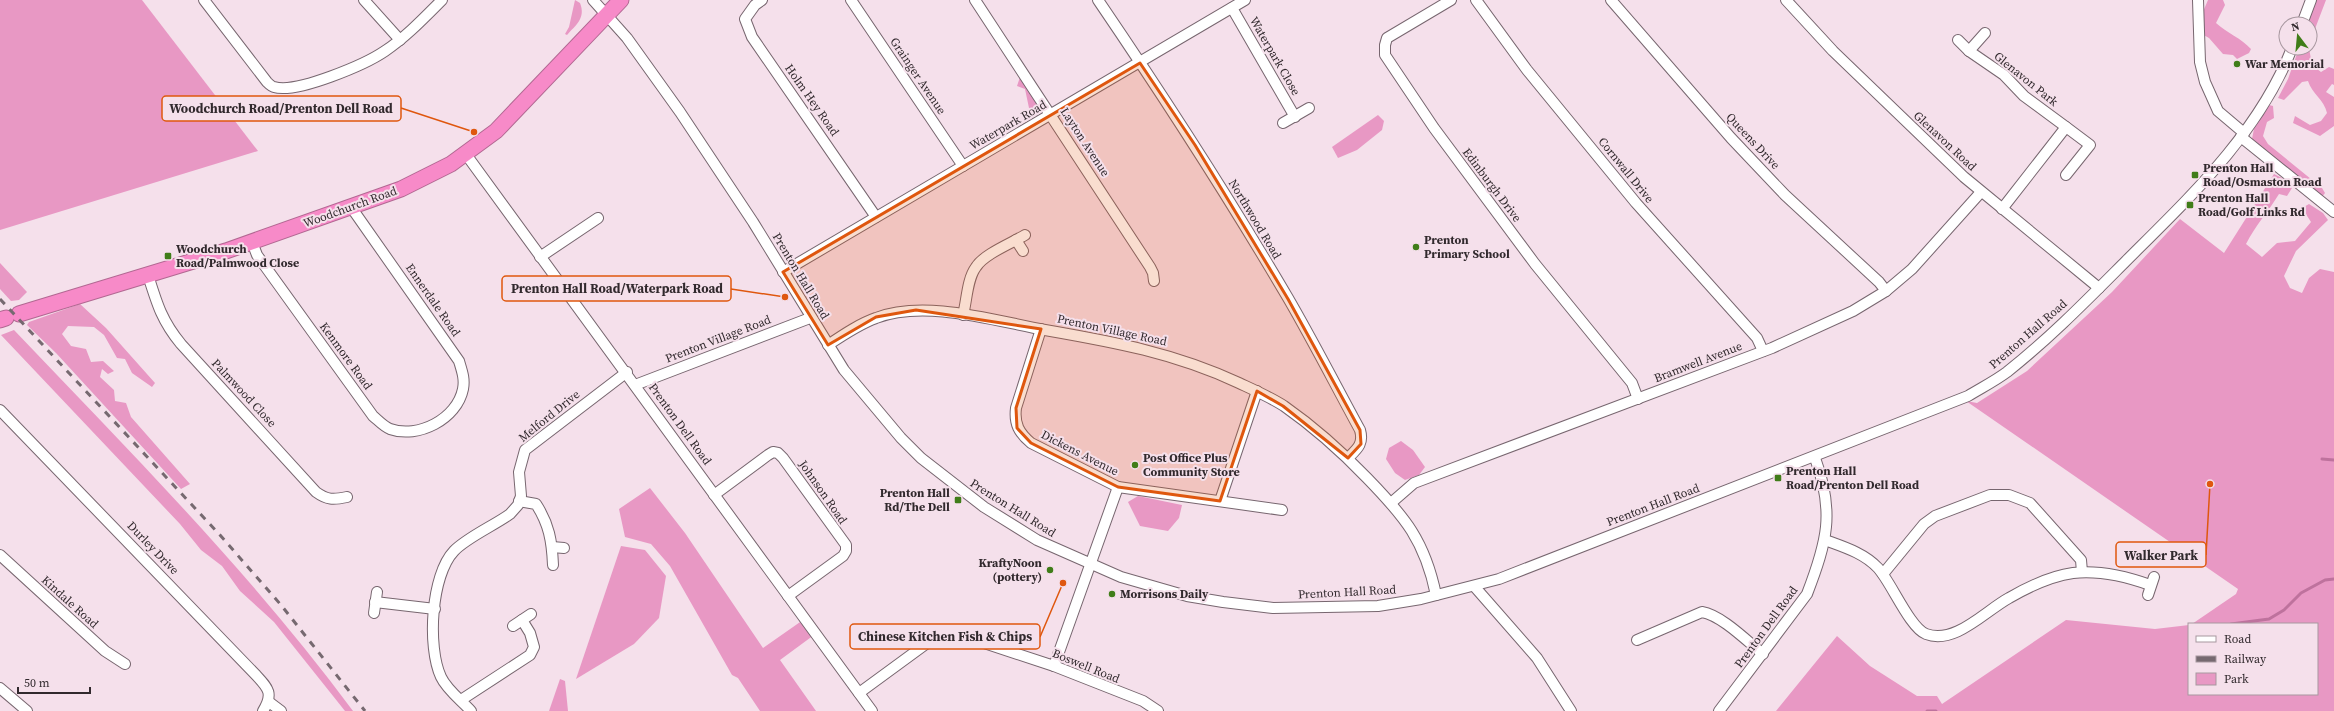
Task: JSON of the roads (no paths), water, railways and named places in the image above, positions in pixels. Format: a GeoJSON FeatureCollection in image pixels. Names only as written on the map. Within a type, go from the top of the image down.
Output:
{"type":"FeatureCollection","features":[{"type":"Feature","properties":{"kind":"highway","name":"Woodchurch Road"},"geometry":{"type":"LineString","coordinates":[[8,317],[252,242],[401,189],[451,164],[496,131],[622,0]]}},
{"type":"Feature","properties":{"kind":"street"},"geometry":{"type":"LineString","coordinates":[[204,0],[267,82],[274,87],[308,83],[348,70],[383,52],[400,40],[442,0]]}},
{"type":"Feature","properties":{"kind":"street"},"geometry":{"type":"LineString","coordinates":[[364,0],[400,40]]}},
{"type":"Feature","properties":{"kind":"street","name":"Prenton Hall Road"},"geometry":{"type":"LineString","coordinates":[[593,0],[609,15],[649,67],[684,118],[753,222],[810,318],[844,370],[901,438],[953,485],[1037,540],[1121,577],[1187,596],[1273,608],[1378,606],[1436,595],[1499,579],[1815,458],[1968,396],[2006,373],[2064,323],[2170,217],[2241,137],[2268,101],[2282,75],[2289,56]]}},
{"type":"Feature","properties":{"kind":"street","name":"Holm Hey Road"},"geometry":{"type":"LineString","coordinates":[[762,0],[755,5],[745,19],[752,37],[876,216]]}},
{"type":"Feature","properties":{"kind":"street","name":"Grainger Avenue"},"geometry":{"type":"LineString","coordinates":[[851,0],[963,166]]}},
{"type":"Feature","properties":{"kind":"street","name":"Layton Avenue"},"geometry":{"type":"LineString","coordinates":[[974,0],[1051,114],[1153,273],[1154,282]]}},
{"type":"Feature","properties":{"kind":"street","name":"Northwood Road"},"geometry":{"type":"LineString","coordinates":[[1098,0],[1195,145],[1239,217],[1288,299],[1360,430],[1363,439],[1361,444],[1348,458]]}},
{"type":"Feature","properties":{"kind":"street","name":"Waterpark Road"},"geometry":{"type":"LineString","coordinates":[[783,272],[1245,0]]}},
{"type":"Feature","properties":{"kind":"street","name":"Edinburgh Drive"},"geometry":{"type":"LineString","coordinates":[[1451,0],[1387,38],[1385,55],[1434,128],[1530,258],[1632,383],[1638,399]]}},
{"type":"Feature","properties":{"kind":"street","name":"Cornwall Drive"},"geometry":{"type":"LineString","coordinates":[[1476,0],[1527,70],[1636,203],[1757,338],[1763,351]]}},
{"type":"Feature","properties":{"kind":"street","name":"Queens Drive"},"geometry":{"type":"LineString","coordinates":[[1611,0],[1731,138],[1785,194],[1879,282],[1886,291]]}},
{"type":"Feature","properties":{"kind":"street","name":"Glenavon Road"},"geometry":{"type":"LineString","coordinates":[[1786,0],[1872,90],[1981,192],[2099,288]]}},
{"type":"Feature","properties":{"kind":"street"},"geometry":{"type":"LineString","coordinates":[[2198,0],[2200,62],[2205,82],[2218,111],[2241,137],[2334,212]]}},
{"type":"Feature","properties":{"kind":"street"},"geometry":{"type":"LineString","coordinates":[[2305,16],[2311,0]]}},
{"type":"Feature","properties":{"kind":"street","name":"Waterpark Close"},"geometry":{"type":"LineString","coordinates":[[1232,8],[1295,116]]}},
{"type":"Feature","properties":{"kind":"street"},"geometry":{"type":"LineString","coordinates":[[1969,51],[1985,33]]}},
{"type":"Feature","properties":{"kind":"street","name":"Glenavon Park"},"geometry":{"type":"LineString","coordinates":[[1958,40],[1969,51],[2004,75],[2024,96],[2090,145],[2066,175]]}},
{"type":"Feature","properties":{"kind":"street"},"geometry":{"type":"LineString","coordinates":[[1283,124],[1309,108]]}},
{"type":"Feature","properties":{"kind":"street"},"geometry":{"type":"LineString","coordinates":[[2002,209],[2066,127]]}},
{"type":"Feature","properties":{"kind":"street","name":"Prenton Dell Road"},"geometry":{"type":"LineString","coordinates":[[465,154],[540,257],[627,372],[714,495],[872,711]]}},
{"type":"Feature","properties":{"kind":"street","name":"Bramwell Avenue"},"geometry":{"type":"LineString","coordinates":[[1391,503],[1414,483],[1763,351],[1853,312],[1886,291],[1912,269],[1981,192]]}},
{"type":"Feature","properties":{"kind":"street","name":"Ennerdale Road"},"geometry":{"type":"LineString","coordinates":[[351,207],[459,361],[464,377],[463,389],[458,402],[447,415]]}},
{"type":"Feature","properties":{"kind":"street"},"geometry":{"type":"LineString","coordinates":[[540,257],[598,218]]}},
{"type":"Feature","properties":{"kind":"street"},"geometry":{"type":"LineString","coordinates":[[964,315],[972,275],[976,266],[984,259],[1025,235]]}},
{"type":"Feature","properties":{"kind":"street"},"geometry":{"type":"LineString","coordinates":[[1016,240],[1023,251]]}},
{"type":"Feature","properties":{"kind":"street","name":"Kenmore Road"},"geometry":{"type":"LineString","coordinates":[[252,242],[258,255],[285,295],[373,416],[380,423],[389,429],[407,432],[417,431],[447,415]]}},
{"type":"Feature","properties":{"kind":"street","name":"Palmwood Close"},"geometry":{"type":"LineString","coordinates":[[148,275],[161,315],[167,328],[181,344],[316,492],[325,499],[334,500],[347,496]]}},
{"type":"Feature","properties":{"kind":"street","name":"Prenton Village Road"},"geometry":{"type":"LineString","coordinates":[[828,345],[876,318],[916,310],[964,315],[1132,345],[1175,356],[1209,369],[1258,391],[1283,406],[1348,458],[1404,517],[1420,541],[1432,576],[1436,595]]}},
{"type":"Feature","properties":{"kind":"street","name":"Prenton Village Road"},"geometry":{"type":"LineString","coordinates":[[635,385],[810,318]]}},
{"type":"Feature","properties":{"kind":"street","name":"Dickens Avenue"},"geometry":{"type":"LineString","coordinates":[[1041,329],[1016,408],[1015,419],[1017,428],[1031,443],[1118,487],[1282,510]]}},
{"type":"Feature","properties":{"kind":"street","name":"Melford Drive"},"geometry":{"type":"LineString","coordinates":[[519,501],[521,496],[519,472],[524,450],[627,372]]}},
{"type":"Feature","properties":{"kind":"street"},"geometry":{"type":"LineString","coordinates":[[1220,501],[1258,391]]}},
{"type":"Feature","properties":{"kind":"street","name":"Durley Drive"},"geometry":{"type":"LineString","coordinates":[[0,410],[255,674],[269,693],[269,702]]}},
{"type":"Feature","properties":{"kind":"street","name":"Johnson Road"},"geometry":{"type":"LineString","coordinates":[[714,495],[768,455],[774,452],[778,453],[783,458],[846,545],[846,551],[843,556],[788,596]]}},
{"type":"Feature","properties":{"kind":"street","name":"Prenton Dell Road"},"geometry":{"type":"LineString","coordinates":[[1719,711],[1807,594],[1825,540],[1828,512],[1826,494],[1815,458]]}},
{"type":"Feature","properties":{"kind":"street"},"geometry":{"type":"LineString","coordinates":[[1054,666],[1089,563],[1118,487]]}},
{"type":"Feature","properties":{"kind":"street"},"geometry":{"type":"LineString","coordinates":[[1883,574],[1924,524],[1935,516],[1990,495],[2009,495],[2030,503],[2081,560],[2082,572]]}},
{"type":"Feature","properties":{"kind":"street"},"geometry":{"type":"LineString","coordinates":[[470,711],[461,700],[449,690],[436,666],[433,628],[435,609],[445,567],[455,550],[510,514],[519,501],[536,504],[545,518],[552,547],[552,565]]}},
{"type":"Feature","properties":{"kind":"street"},"geometry":{"type":"LineString","coordinates":[[1825,540],[1866,558],[1883,574],[1916,625],[1925,633],[1937,636],[1948,634],[1964,627],[2007,598],[2029,587],[2052,578],[2082,572],[2094,572],[2152,581],[2148,596]]}},
{"type":"Feature","properties":{"kind":"street"},"geometry":{"type":"LineString","coordinates":[[552,547],[564,548]]}},
{"type":"Feature","properties":{"kind":"street","name":"Kindale Road"},"geometry":{"type":"LineString","coordinates":[[0,555],[105,651],[125,664]]}},
{"type":"Feature","properties":{"kind":"street"},"geometry":{"type":"LineString","coordinates":[[1474,586],[1537,658],[1571,711]]}},
{"type":"Feature","properties":{"kind":"street"},"geometry":{"type":"LineString","coordinates":[[374,613],[376,597],[435,609]]}},
{"type":"Feature","properties":{"kind":"street"},"geometry":{"type":"LineString","coordinates":[[1637,640],[1702,612],[1709,613],[1721,621],[1763,654]]}},
{"type":"Feature","properties":{"kind":"street"},"geometry":{"type":"LineString","coordinates":[[461,700],[530,655],[534,647],[526,617],[513,626]]}},
{"type":"Feature","properties":{"kind":"street","name":"Boswell Road"},"geometry":{"type":"LineString","coordinates":[[859,693],[945,630],[1054,666],[1143,701],[1158,711]]}},
{"type":"Feature","properties":{"kind":"street"},"geometry":{"type":"LineString","coordinates":[[0,688],[27,711]]}},
{"type":"Feature","properties":{"kind":"street"},"geometry":{"type":"LineString","coordinates":[[263,711],[269,702],[281,711]]}},
{"type":"Feature","properties":{"kind":"waterway"},"geometry":{"type":"LineString","coordinates":[[2322,459],[2334,460]]}},
{"type":"Feature","properties":{"kind":"waterway"},"geometry":{"type":"LineString","coordinates":[[2239,623],[2269,619],[2284,610],[2301,593],[2325,580],[2334,579]]}},
{"type":"Feature","properties":{"kind":"waterway"},"geometry":{"type":"LineString","coordinates":[[1927,711],[1936,711]]}},
{"type":"Feature","properties":{"kind":"railway"},"geometry":{"type":"LineString","coordinates":[[0,299],[220,535],[281,605],[365,711]]}},
{"type":"Feature","properties":{"kind":"place","name":"War Memorial"},"geometry":{"type":"Point","coordinates":[2237,64]}},
{"type":"Feature","properties":{"kind":"place","name":"Woodchurch Road/Prenton Dell Road"},"geometry":{"type":"Point","coordinates":[474,132]}},
{"type":"Feature","properties":{"kind":"place","name":"Prenton Hall Road/Osmaston Road"},"geometry":{"type":"Point","coordinates":[2195,175]}},
{"type":"Feature","properties":{"kind":"place","name":"Prenton Hall Road/Golf Links Rd"},"geometry":{"type":"Point","coordinates":[2190,205]}},
{"type":"Feature","properties":{"kind":"place","name":"Prenton Primary School"},"geometry":{"type":"Point","coordinates":[1416,247]}},
{"type":"Feature","properties":{"kind":"place","name":"Woodchurch Road/Palmwood Close"},"geometry":{"type":"Point","coordinates":[168,256]}},
{"type":"Feature","properties":{"kind":"place","name":"Prenton Hall Road/Waterpark Road"},"geometry":{"type":"Point","coordinates":[785,297]}},
{"type":"Feature","properties":{"kind":"place","name":"Post Office Plus Community Store"},"geometry":{"type":"Point","coordinates":[1135,465]}},
{"type":"Feature","properties":{"kind":"place","name":"Prenton Hall Road/Prenton Dell Road"},"geometry":{"type":"Point","coordinates":[1778,478]}},
{"type":"Feature","properties":{"kind":"place","name":"Walker Park"},"geometry":{"type":"Point","coordinates":[2210,484]}},
{"type":"Feature","properties":{"kind":"place","name":"Prenton Hall Rd/The Dell"},"geometry":{"type":"Point","coordinates":[958,500]}},
{"type":"Feature","properties":{"kind":"place","name":"KraftyNoon (pottery)"},"geometry":{"type":"Point","coordinates":[1050,570]}},
{"type":"Feature","properties":{"kind":"place","name":"Chinese Kitchen Fish & Chips"},"geometry":{"type":"Point","coordinates":[1063,583]}},
{"type":"Feature","properties":{"kind":"place","name":"Morrisons Daily"},"geometry":{"type":"Point","coordinates":[1112,594]}}]}
